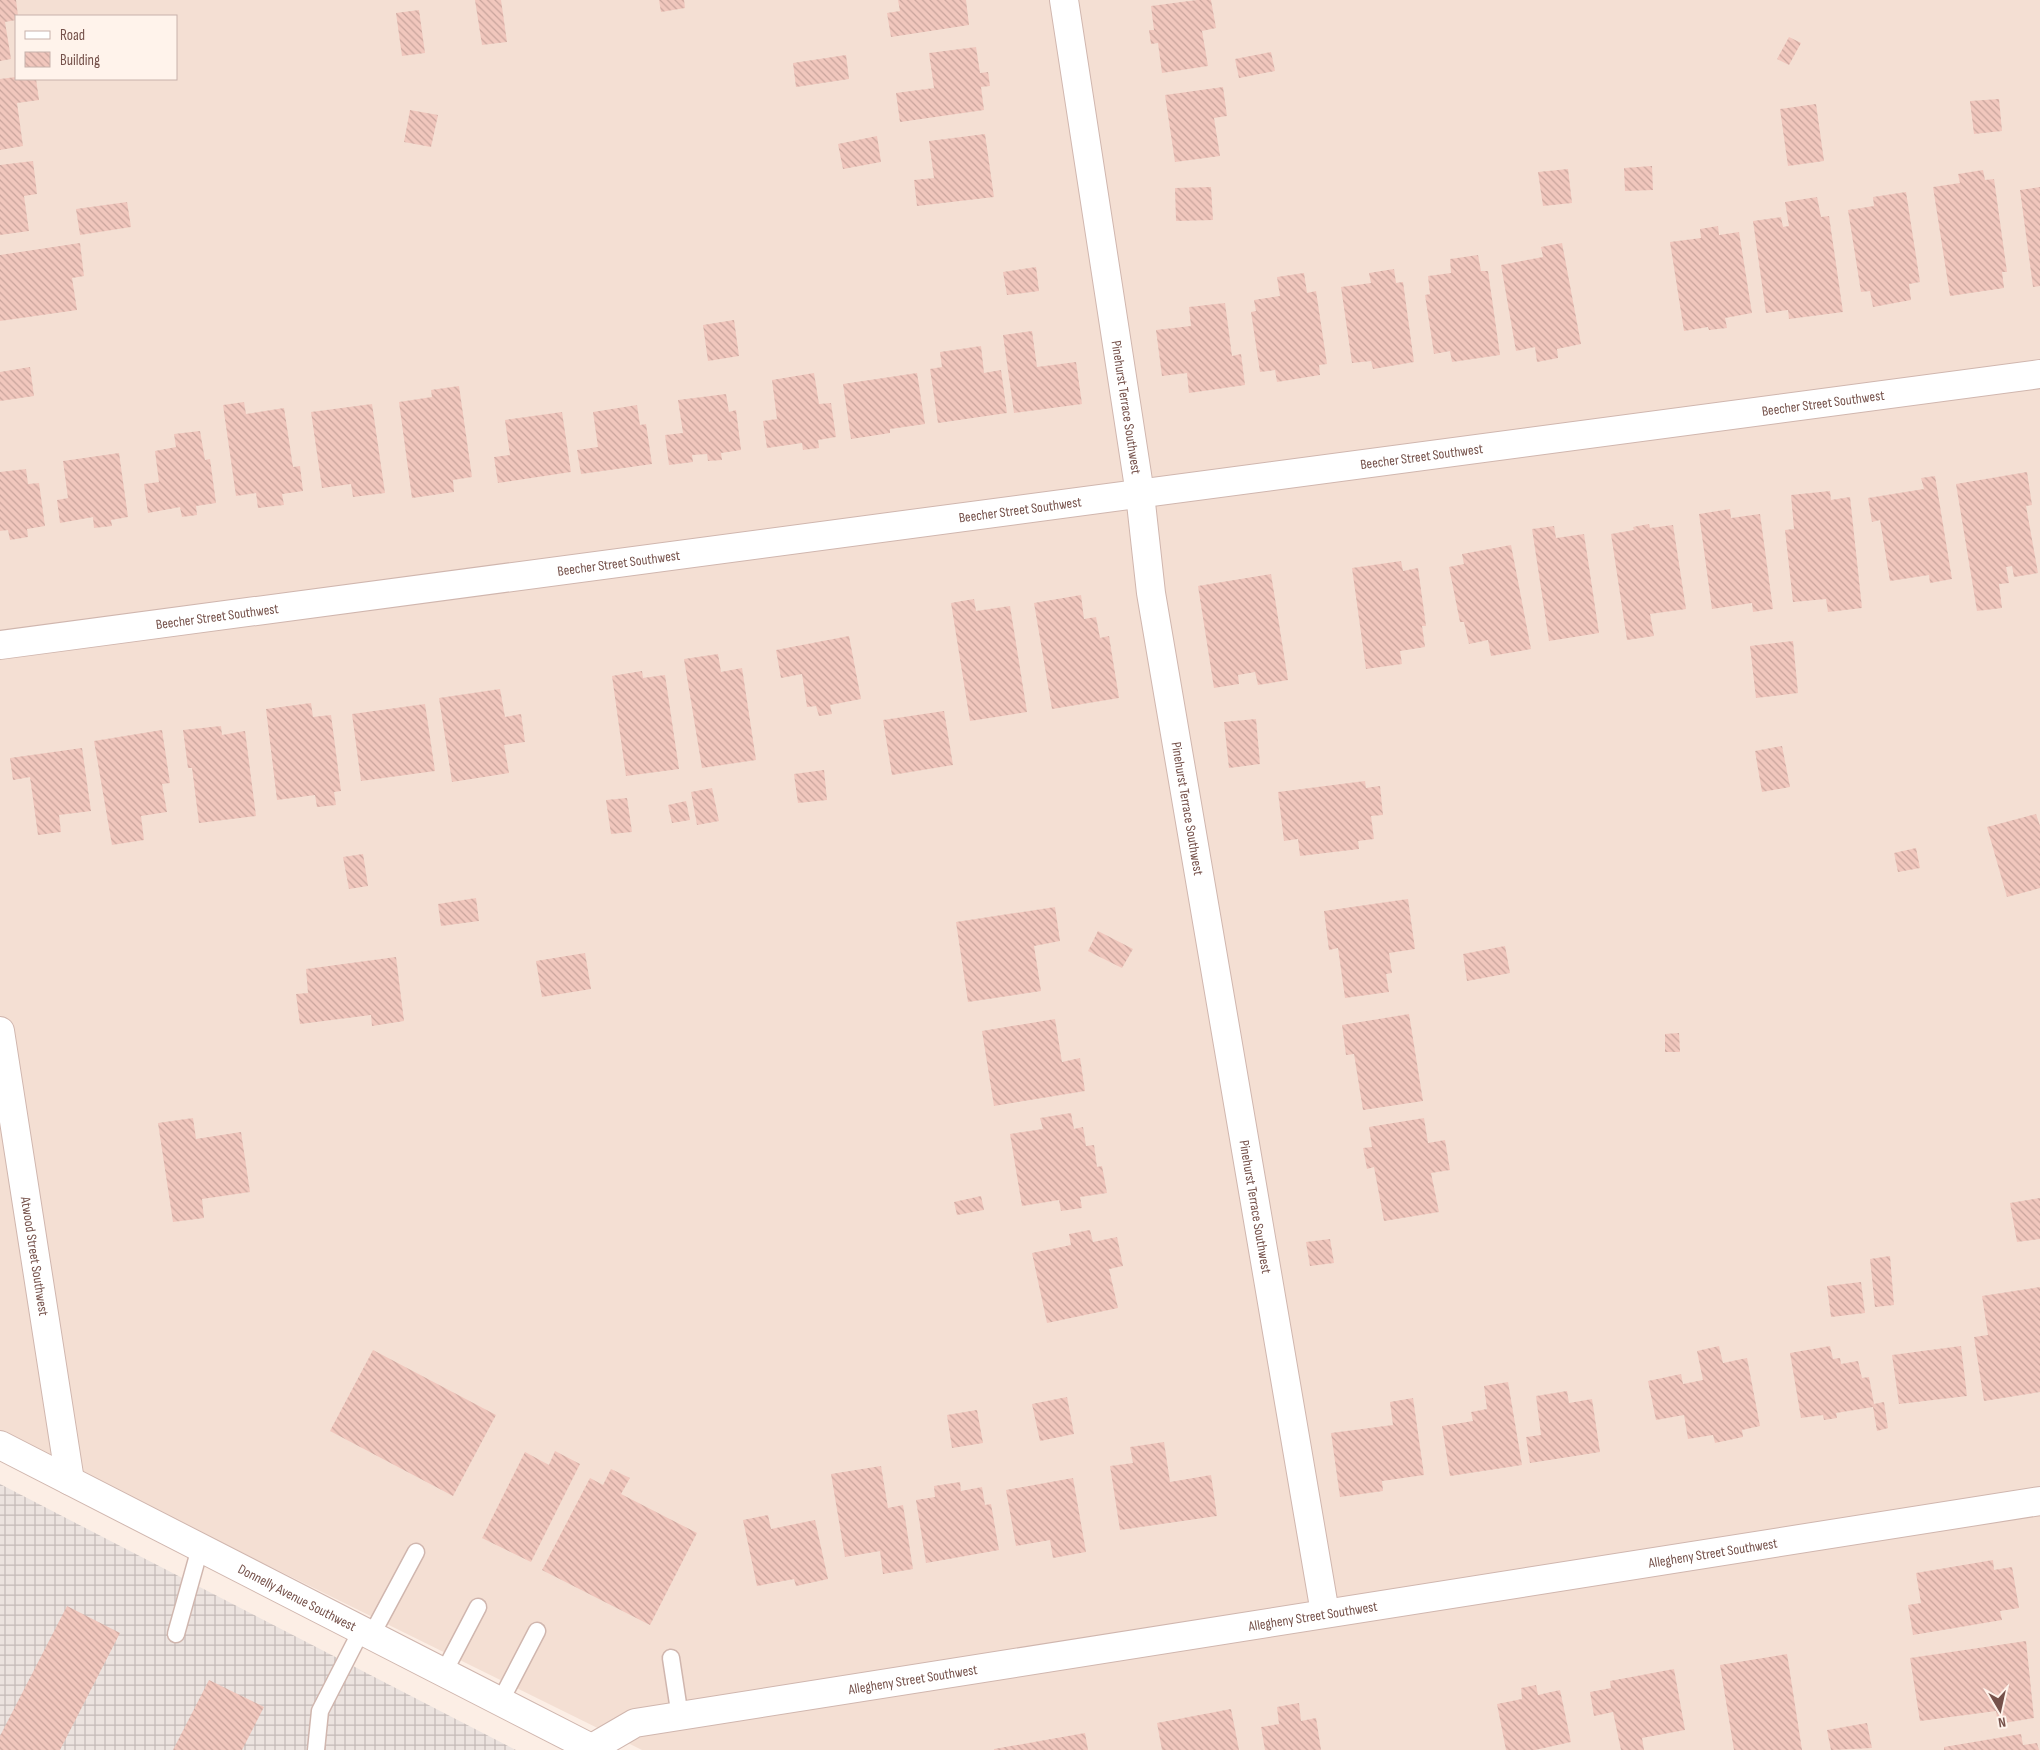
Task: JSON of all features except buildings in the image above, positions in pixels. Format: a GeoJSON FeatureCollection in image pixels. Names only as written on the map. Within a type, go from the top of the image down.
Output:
{"type":"FeatureCollection","features":[{"type":"Feature","properties":{"kind":"street","name":"Pinehurst Terrace Southwest"},"geometry":{"type":"LineString","coordinates":[[1064,0],[1140,494],[1153,602],[1325,1613]]}},
{"type":"Feature","properties":{"kind":"street","name":"Beecher Street Southwest"},"geometry":{"type":"LineString","coordinates":[[0,645],[2040,374]]}},
{"type":"Feature","properties":{"kind":"street","name":"Atwood Street Southwest"},"geometry":{"type":"LineString","coordinates":[[0,1031],[70,1481]]}},
{"type":"Feature","properties":{"kind":"street","name":"Donnelly Avenue Southwest"},"geometry":{"type":"LineString","coordinates":[[0,1445],[593,1749]]}},
{"type":"Feature","properties":{"kind":"street","name":"Allegheny Street Southwest"},"geometry":{"type":"LineString","coordinates":[[593,1749],[635,1723],[2040,1501]]}},
{"type":"Feature","properties":{"kind":"lane"},"geometry":{"type":"LineString","coordinates":[[176,1634],[200,1548]]}},
{"type":"Feature","properties":{"kind":"lane"},"geometry":{"type":"LineString","coordinates":[[316,1750],[320,1711],[416,1552]]}},
{"type":"Feature","properties":{"kind":"lane"},"geometry":{"type":"LineString","coordinates":[[444,1672],[478,1607]]}},
{"type":"Feature","properties":{"kind":"lane"},"geometry":{"type":"LineString","coordinates":[[500,1702],[537,1631]]}},
{"type":"Feature","properties":{"kind":"lane"},"geometry":{"type":"LineString","coordinates":[[671,1658],[680,1717]]}},
{"type":"Feature","properties":{"kind":"shaded area"},"geometry":{"type":"Polygon","coordinates":[[[0,0],[2040,0],[2040,1750],[642,1750],[0,1433],[0,0]]]}},
{"type":"Feature","properties":{"kind":"shaded area"},"geometry":{"type":"Polygon","coordinates":[[[0,1484],[516,1750],[0,1750],[0,1484]]]}}]}
